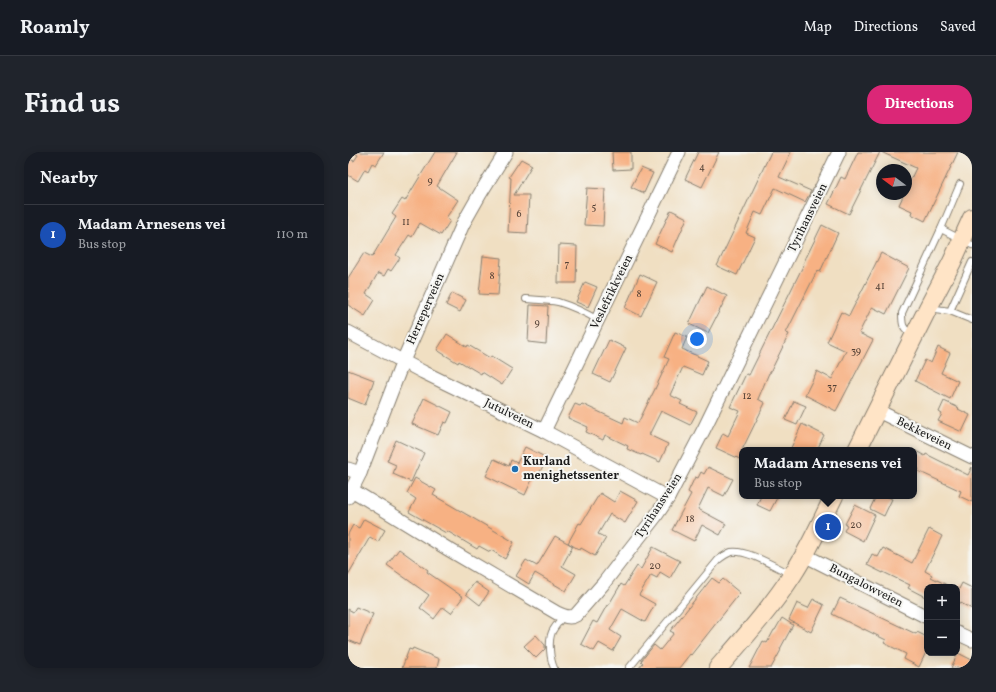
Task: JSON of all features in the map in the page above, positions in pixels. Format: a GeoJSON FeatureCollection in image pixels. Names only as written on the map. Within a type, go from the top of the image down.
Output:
{"type":"FeatureCollection","features":[{"type":"Feature","properties":{"kind":"street","name":"Herreperveien"},"geometry":{"type":"LineString","coordinates":[[350,494],[354,471],[463,224],[506,152]]}},
{"type":"Feature","properties":{"kind":"street","name":"Veslefrikkveien"},"geometry":{"type":"LineString","coordinates":[[544,431],[679,152]]}},
{"type":"Feature","properties":{"kind":"street","name":"Tyrihansveien"},"geometry":{"type":"LineString","coordinates":[[563,616],[573,617],[576,615],[603,584],[656,517],[668,498],[704,429],[839,152]]}},
{"type":"Feature","properties":{"kind":"street"},"geometry":{"type":"LineString","coordinates":[[858,447],[928,308],[967,242],[972,218]]}},
{"type":"Feature","properties":{"kind":"street","name":"Jutulveien"},"geometry":{"type":"LineString","coordinates":[[348,332],[544,431],[668,498]]}},
{"type":"Feature","properties":{"kind":"street","name":"Bekkeveien"},"geometry":{"type":"LineString","coordinates":[[876,410],[972,457]]}},
{"type":"Feature","properties":{"kind":"street"},"geometry":{"type":"LineString","coordinates":[[350,494],[563,616]]}},
{"type":"Feature","properties":{"kind":"street"},"geometry":{"type":"LineString","coordinates":[[718,668],[773,602],[792,575],[832,499]]}},
{"type":"Feature","properties":{"kind":"street","name":"Bungalowveien"},"geometry":{"type":"LineString","coordinates":[[804,555],[924,616]]}},
{"type":"Feature","properties":{"kind":"street"},"geometry":{"type":"LineString","coordinates":[[960,634],[972,640]]}},
{"type":"Feature","properties":{"kind":"lane"},"geometry":{"type":"LineString","coordinates":[[914,335],[905,330],[902,323],[902,313],[941,230],[960,184]]}},
{"type":"Feature","properties":{"kind":"lane"},"geometry":{"type":"LineString","coordinates":[[941,230],[967,242]]}},
{"type":"Feature","properties":{"kind":"lane"},"geometry":{"type":"LineString","coordinates":[[950,311],[972,262]]}},
{"type":"Feature","properties":{"kind":"lane"},"geometry":{"type":"LineString","coordinates":[[526,300],[559,302],[598,320]]}},
{"type":"Feature","properties":{"kind":"lane"},"geometry":{"type":"LineString","coordinates":[[928,308],[950,311],[972,320]]}},
{"type":"Feature","properties":{"kind":"lane"},"geometry":{"type":"LineString","coordinates":[[629,668],[718,560],[724,555],[733,552],[755,557],[792,575]]}},
{"type":"Feature","properties":{"kind":"lane"},"geometry":{"type":"LineString","coordinates":[[554,668],[551,659],[551,633],[563,616]]}},
{"type":"Feature","properties":{"kind":"building"},"geometry":{"type":"Polygon","coordinates":[[[353,152],[384,152],[376,165],[372,163],[368,171],[365,169],[358,181],[348,175],[348,158],[354,161],[358,155],[353,152]]]}},
{"type":"Feature","properties":{"kind":"building"},"geometry":{"type":"Polygon","coordinates":[[[435,152],[457,152],[437,186],[458,200],[446,218],[450,221],[441,235],[420,223],[412,237],[409,235],[396,255],[400,258],[391,271],[388,269],[384,276],[378,273],[366,294],[375,300],[365,316],[348,305],[348,278],[364,253],[372,257],[396,217],[392,214],[402,199],[405,201],[435,152]]]}},
{"type":"Feature","properties":{"kind":"building"},"geometry":{"type":"Polygon","coordinates":[[[612,152],[631,152],[631,169],[613,170],[612,152]]]}},
{"type":"Feature","properties":{"kind":"building"},"geometry":{"type":"Polygon","coordinates":[[[698,152],[719,152],[702,187],[685,179],[698,152]]]}},
{"type":"Feature","properties":{"kind":"building"},"geometry":{"type":"Polygon","coordinates":[[[771,152],[791,152],[779,177],[811,191],[805,202],[775,188],[762,215],[755,212],[746,233],[755,237],[737,275],[717,266],[771,152]]]}},
{"type":"Feature","properties":{"kind":"building"},"geometry":{"type":"Polygon","coordinates":[[[858,152],[880,152],[849,214],[828,204],[841,177],[845,179],[858,152]]]}},
{"type":"Feature","properties":{"kind":"building"},"geometry":{"type":"Polygon","coordinates":[[[881,152],[958,152],[925,221],[911,214],[912,211],[899,205],[901,200],[912,200],[912,176],[916,168],[912,166],[912,164],[907,164],[881,152]]]}},
{"type":"Feature","properties":{"kind":"building"},"geometry":{"type":"Polygon","coordinates":[[[521,159],[532,165],[514,195],[529,195],[527,233],[508,232],[511,178],[509,177],[521,159]]]}},
{"type":"Feature","properties":{"kind":"building"},"geometry":{"type":"Polygon","coordinates":[[[641,168],[653,173],[644,193],[631,187],[641,168]]]}},
{"type":"Feature","properties":{"kind":"building"},"geometry":{"type":"Polygon","coordinates":[[[587,188],[605,189],[603,226],[584,225],[587,188]]]}},
{"type":"Feature","properties":{"kind":"building"},"geometry":{"type":"Polygon","coordinates":[[[671,210],[687,218],[672,252],[655,244],[671,210]]]}},
{"type":"Feature","properties":{"kind":"building"},"geometry":{"type":"Polygon","coordinates":[[[822,225],[838,233],[820,272],[817,271],[786,333],[789,334],[769,373],[758,399],[765,403],[743,447],[739,447],[739,459],[716,448],[723,433],[728,436],[740,411],[730,407],[746,374],[749,375],[822,225]]]}},
{"type":"Feature","properties":{"kind":"building"},"geometry":{"type":"Polygon","coordinates":[[[559,245],[577,246],[576,283],[558,283],[559,245]]]}},
{"type":"Feature","properties":{"kind":"building"},"geometry":{"type":"Polygon","coordinates":[[[881,253],[909,268],[886,314],[872,307],[859,333],[873,340],[836,411],[805,395],[817,371],[832,379],[846,351],[827,342],[841,312],[849,316],[881,253]]]}},
{"type":"Feature","properties":{"kind":"building"},"geometry":{"type":"Polygon","coordinates":[[[483,256],[501,258],[498,295],[479,294],[483,256]]]}},
{"type":"Feature","properties":{"kind":"building"},"geometry":{"type":"Polygon","coordinates":[[[640,274],[657,282],[641,316],[625,308],[640,274]]]}},
{"type":"Feature","properties":{"kind":"building"},"geometry":{"type":"Polygon","coordinates":[[[585,282],[597,287],[588,307],[576,302],[585,282]]]}},
{"type":"Feature","properties":{"kind":"building"},"geometry":{"type":"Polygon","coordinates":[[[707,286],[727,296],[708,333],[689,324],[707,286]]]}},
{"type":"Feature","properties":{"kind":"building"},"geometry":{"type":"Polygon","coordinates":[[[452,293],[466,300],[460,312],[446,305],[452,293]]]}},
{"type":"Feature","properties":{"kind":"building"},"geometry":{"type":"Polygon","coordinates":[[[530,305],[548,306],[546,344],[528,342],[530,305]]]}},
{"type":"Feature","properties":{"kind":"building"},"geometry":{"type":"Polygon","coordinates":[[[675,332],[687,337],[682,349],[708,361],[702,375],[683,367],[670,395],[682,401],[680,404],[697,412],[690,425],[661,411],[649,435],[668,444],[660,462],[627,449],[628,446],[605,435],[603,440],[586,432],[588,427],[568,418],[575,404],[580,406],[582,404],[623,423],[625,417],[638,423],[669,359],[664,357],[675,332]]]}},
{"type":"Feature","properties":{"kind":"building"},"geometry":{"type":"Polygon","coordinates":[[[447,334],[467,347],[468,345],[490,358],[491,356],[512,369],[502,385],[482,372],[481,374],[459,361],[458,363],[437,350],[447,334]]]}},
{"type":"Feature","properties":{"kind":"building"},"geometry":{"type":"Polygon","coordinates":[[[609,340],[626,348],[610,382],[593,374],[609,340]]]}},
{"type":"Feature","properties":{"kind":"building"},"geometry":{"type":"Polygon","coordinates":[[[938,347],[950,353],[941,373],[958,381],[950,399],[915,381],[925,360],[931,363],[938,347]]]}},
{"type":"Feature","properties":{"kind":"building"},"geometry":{"type":"Polygon","coordinates":[[[348,370],[374,380],[365,405],[348,398],[348,370]]]}},
{"type":"Feature","properties":{"kind":"building"},"geometry":{"type":"Polygon","coordinates":[[[424,398],[452,412],[447,423],[444,422],[438,435],[412,424],[424,398]]]}},
{"type":"Feature","properties":{"kind":"building"},"geometry":{"type":"Polygon","coordinates":[[[794,401],[806,406],[797,425],[785,420],[794,401]]]}},
{"type":"Feature","properties":{"kind":"building"},"geometry":{"type":"Polygon","coordinates":[[[944,401],[970,415],[962,432],[938,421],[942,414],[939,412],[944,401]]]}},
{"type":"Feature","properties":{"kind":"building"},"geometry":{"type":"Polygon","coordinates":[[[802,424],[824,435],[818,447],[791,447],[802,424]]]}},
{"type":"Feature","properties":{"kind":"building"},"geometry":{"type":"Polygon","coordinates":[[[396,440],[424,453],[411,482],[393,474],[396,465],[387,461],[396,440]]]}},
{"type":"Feature","properties":{"kind":"building","name":"Kurland menighetssenter"},"geometry":{"type":"Polygon","coordinates":[[[525,447],[547,458],[539,474],[535,473],[525,495],[486,476],[494,459],[509,466],[511,460],[517,463],[525,447]]]}},
{"type":"Feature","properties":{"kind":"building"},"geometry":{"type":"Polygon","coordinates":[[[917,452],[925,456],[926,454],[968,475],[972,467],[972,502],[959,496],[961,491],[918,471],[919,469],[917,468],[917,452]]]}},
{"type":"Feature","properties":{"kind":"building"},"geometry":{"type":"Polygon","coordinates":[[[708,467],[733,479],[724,496],[708,488],[698,509],[726,524],[720,535],[702,525],[694,541],[672,530],[691,494],[688,492],[695,477],[698,478],[701,472],[704,474],[708,467]]]}},
{"type":"Feature","properties":{"kind":"building"},"geometry":{"type":"Polygon","coordinates":[[[415,478],[436,490],[433,495],[514,542],[505,559],[491,550],[490,552],[479,546],[477,549],[447,531],[446,533],[409,512],[416,499],[407,493],[415,478]]]}},
{"type":"Feature","properties":{"kind":"building"},"geometry":{"type":"Polygon","coordinates":[[[620,491],[638,501],[625,523],[610,514],[598,534],[606,538],[595,556],[568,543],[579,523],[581,524],[600,493],[614,502],[620,491]]]}},
{"type":"Feature","properties":{"kind":"building"},"geometry":{"type":"Polygon","coordinates":[[[760,499],[776,499],[770,511],[757,505],[760,499]]]}},
{"type":"Feature","properties":{"kind":"building"},"geometry":{"type":"Polygon","coordinates":[[[875,499],[892,499],[884,516],[870,509],[875,499]]]}},
{"type":"Feature","properties":{"kind":"building"},"geometry":{"type":"Polygon","coordinates":[[[855,505],[875,515],[863,541],[844,531],[847,525],[845,524],[855,505]]]}},
{"type":"Feature","properties":{"kind":"building"},"geometry":{"type":"Polygon","coordinates":[[[364,519],[385,530],[378,542],[370,537],[348,575],[348,534],[353,525],[359,528],[364,519]]]}},
{"type":"Feature","properties":{"kind":"building"},"geometry":{"type":"Polygon","coordinates":[[[929,529],[942,536],[925,571],[932,575],[931,577],[945,584],[924,584],[924,596],[908,588],[910,585],[867,565],[872,554],[878,557],[883,548],[912,563],[929,529]]]}},
{"type":"Feature","properties":{"kind":"building"},"geometry":{"type":"Polygon","coordinates":[[[555,536],[573,546],[562,566],[576,574],[566,591],[535,573],[529,584],[516,576],[526,560],[537,566],[555,536]]]}},
{"type":"Feature","properties":{"kind":"building"},"geometry":{"type":"Polygon","coordinates":[[[653,547],[680,561],[670,578],[660,572],[657,578],[651,575],[639,595],[655,604],[645,622],[622,609],[610,630],[621,637],[613,651],[599,643],[594,651],[581,644],[593,621],[597,623],[621,584],[624,586],[637,566],[641,569],[653,547]]]}},
{"type":"Feature","properties":{"kind":"building"},"geometry":{"type":"Polygon","coordinates":[[[399,549],[428,570],[427,572],[463,597],[451,613],[443,607],[434,619],[420,608],[429,595],[387,565],[399,549]]]}},
{"type":"Feature","properties":{"kind":"building"},"geometry":{"type":"Polygon","coordinates":[[[712,578],[719,583],[723,579],[740,593],[691,655],[690,654],[679,668],[639,668],[643,663],[641,661],[654,645],[660,650],[674,633],[670,631],[712,578]]]}},
{"type":"Feature","properties":{"kind":"building"},"geometry":{"type":"Polygon","coordinates":[[[475,582],[489,592],[480,605],[466,594],[475,582]]]}},
{"type":"Feature","properties":{"kind":"building"},"geometry":{"type":"Polygon","coordinates":[[[962,583],[972,588],[972,609],[960,603],[960,587],[962,583]]]}},
{"type":"Feature","properties":{"kind":"building"},"geometry":{"type":"Polygon","coordinates":[[[840,598],[916,634],[917,632],[924,636],[924,656],[919,667],[904,659],[906,654],[884,643],[886,640],[832,614],[840,598]]]}},
{"type":"Feature","properties":{"kind":"building"},"geometry":{"type":"Polygon","coordinates":[[[813,599],[824,605],[811,632],[789,620],[797,603],[808,608],[813,599]]]}},
{"type":"Feature","properties":{"kind":"building"},"geometry":{"type":"Polygon","coordinates":[[[356,607],[373,614],[360,645],[348,640],[348,609],[353,612],[356,607]]]}},
{"type":"Feature","properties":{"kind":"building"},"geometry":{"type":"Polygon","coordinates":[[[782,618],[793,625],[771,668],[749,668],[763,641],[767,643],[782,618]]]}},
{"type":"Feature","properties":{"kind":"building"},"geometry":{"type":"Polygon","coordinates":[[[536,635],[545,645],[545,649],[536,658],[524,646],[536,635]]]}},
{"type":"Feature","properties":{"kind":"building"},"geometry":{"type":"Polygon","coordinates":[[[413,648],[439,659],[437,668],[402,668],[409,649],[412,650],[413,648]]]}},
{"type":"Feature","properties":{"kind":"building"},"geometry":{"type":"Polygon","coordinates":[[[960,654],[972,660],[972,668],[951,668],[957,656],[960,656],[960,654]]]}},
{"type":"Feature","properties":{"kind":"place","name":"Kurland menighetssenter"},"geometry":{"type":"Point","coordinates":[515,469]}},
{"type":"Feature","properties":{"kind":"place","name":"Madam Arnesens vei"},"geometry":{"type":"Point","coordinates":[828,527]}}]}
